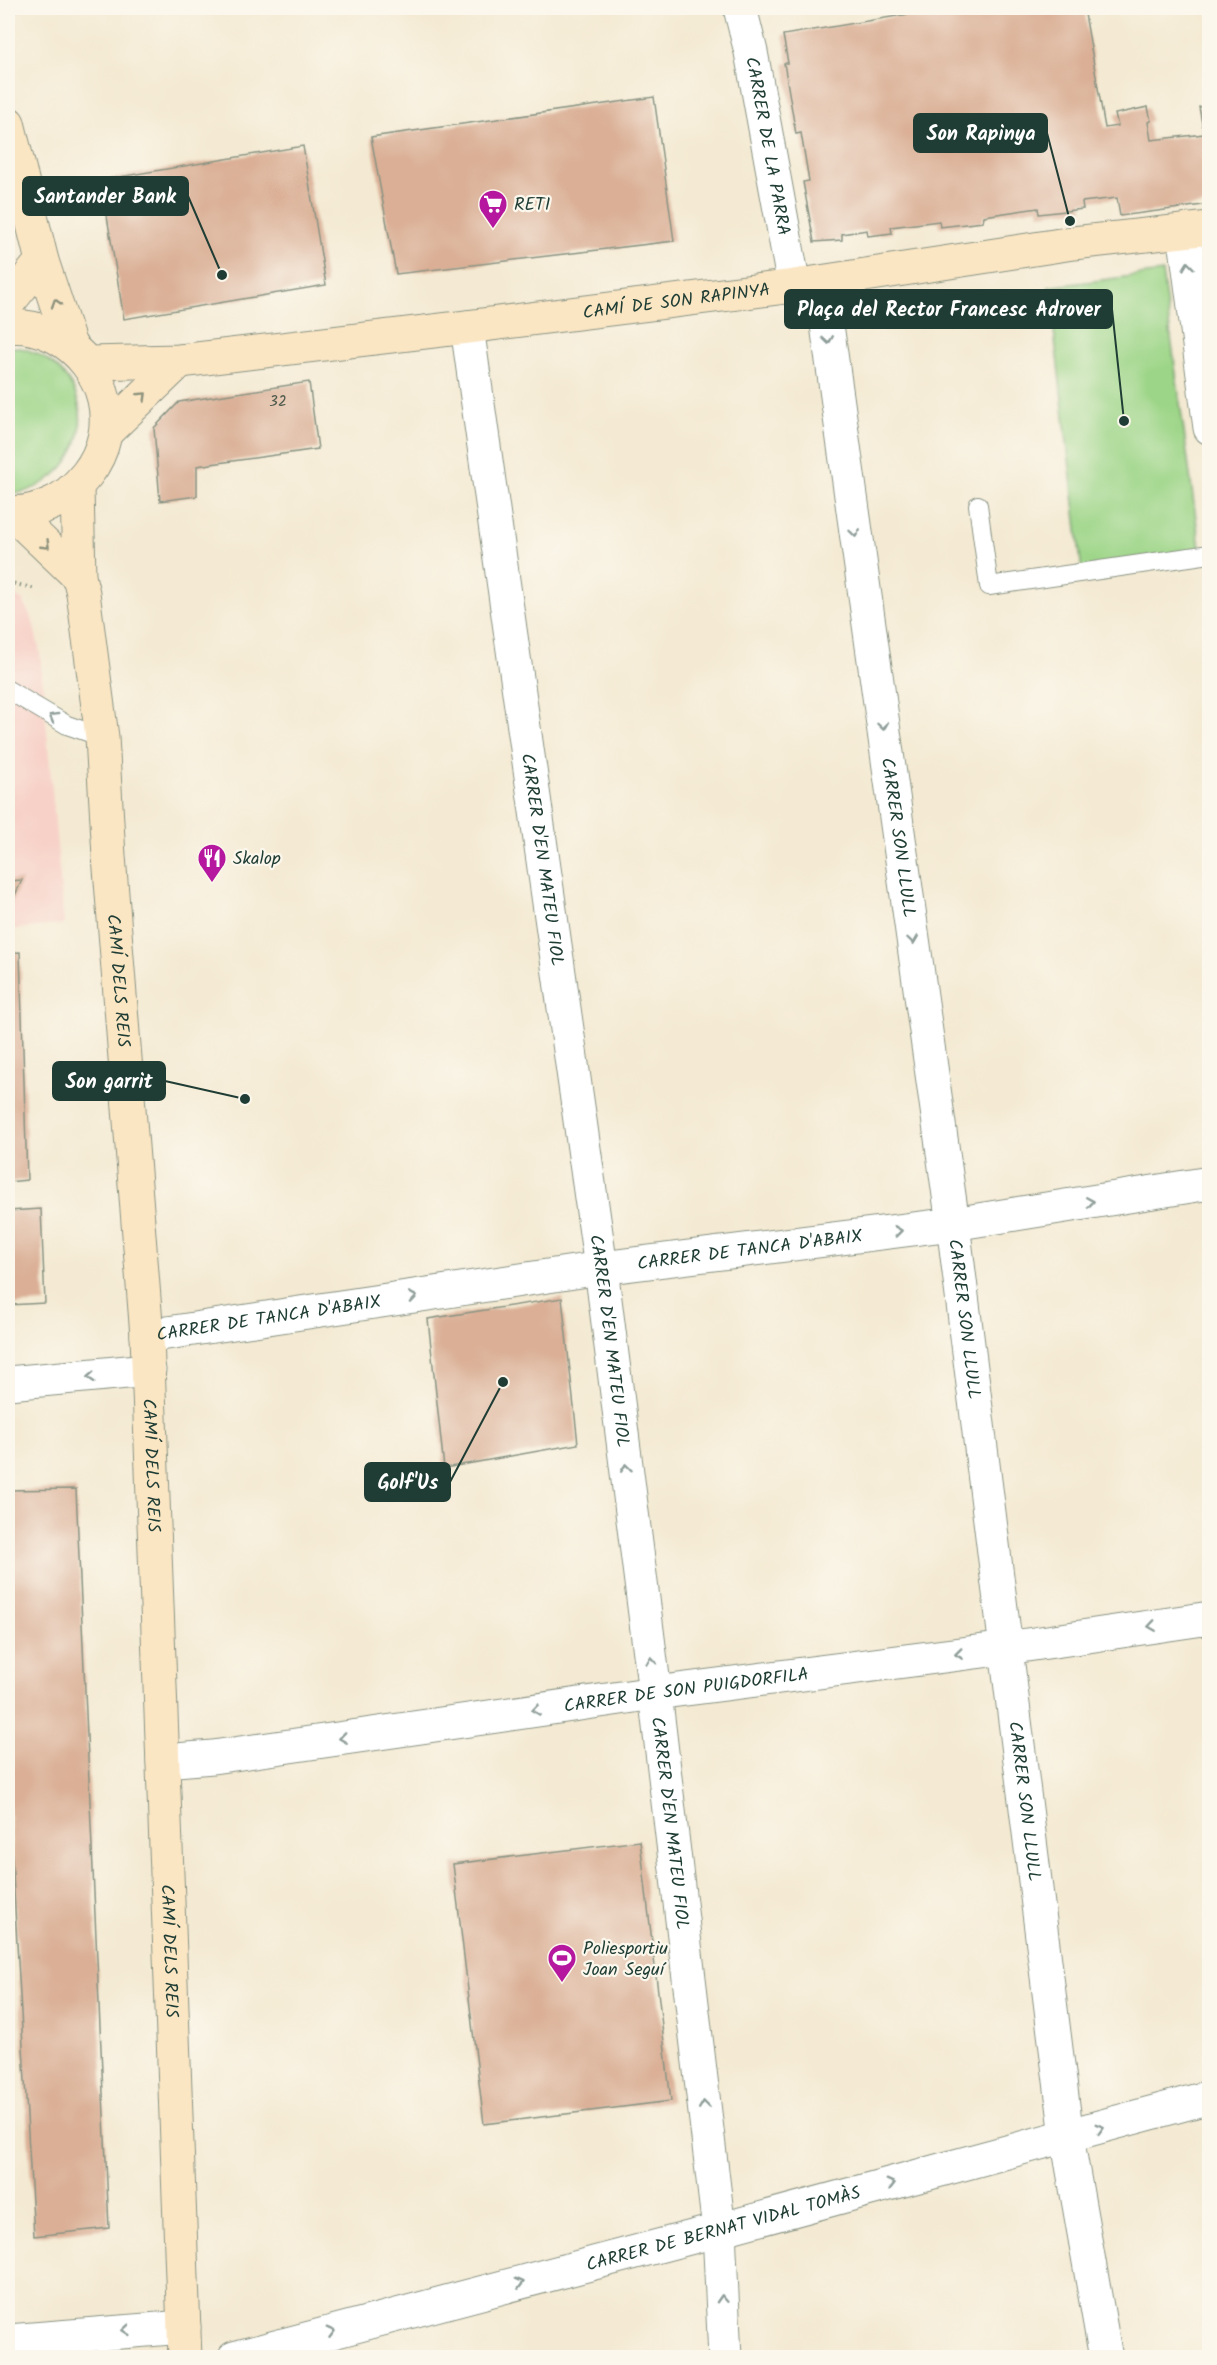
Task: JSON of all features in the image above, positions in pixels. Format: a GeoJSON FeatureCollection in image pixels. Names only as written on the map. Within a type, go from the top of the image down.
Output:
{"type":"FeatureCollection","features":[{"type":"Feature","properties":{"kind":"street","name":"CARRER DE LA PARRA"},"geometry":{"type":"LineString","coordinates":[[740,8],[807,284]]}},
{"type":"Feature","properties":{"kind":"street"},"geometry":{"type":"LineString","coordinates":[[8,123],[42,261],[79,354],[100,384],[106,408],[106,432],[96,462],[77,487],[58,501],[36,510],[10,513]]}},
{"type":"Feature","properties":{"kind":"street","name":"CAMÍ DE SON RAPINYA"},"geometry":{"type":"LineString","coordinates":[[79,354],[180,360],[807,284],[1073,243],[1197,230]]}},
{"type":"Feature","properties":{"kind":"street"},"geometry":{"type":"LineString","coordinates":[[1197,230],[1209,428]]}},
{"type":"Feature","properties":{"kind":"street"},"geometry":{"type":"LineString","coordinates":[[8,303],[42,261]]}},
{"type":"Feature","properties":{"kind":"street","name":"CARRER SON LLULL"},"geometry":{"type":"LineString","coordinates":[[807,284],[953,1224],[1067,2137],[1106,2358]]}},
{"type":"Feature","properties":{"kind":"street"},"geometry":{"type":"LineString","coordinates":[[8,327],[16,326],[47,332],[79,354]]}},
{"type":"Feature","properties":{"kind":"street","name":"CARRER D'EN MATEU FIOL"},"geometry":{"type":"LineString","coordinates":[[467,327],[601,1268],[719,2230],[725,2358]]}},
{"type":"Feature","properties":{"kind":"street"},"geometry":{"type":"LineString","coordinates":[[106,432],[180,360]]}},
{"type":"Feature","properties":{"kind":"street","name":"CAMÍ DELS REIS"},"geometry":{"type":"LineString","coordinates":[[77,487],[79,577],[84,593],[102,737],[109,856],[149,1370],[185,2342]]}},
{"type":"Feature","properties":{"kind":"street"},"geometry":{"type":"LineString","coordinates":[[10,513],[79,577]]}},
{"type":"Feature","properties":{"kind":"street","name":"CARRER DE TANCA D'ABAIX"},"geometry":{"type":"LineString","coordinates":[[147,1336],[601,1268],[953,1224],[1209,1183]]}},
{"type":"Feature","properties":{"kind":"street"},"geometry":{"type":"LineString","coordinates":[[8,1383],[149,1370]]}},
{"type":"Feature","properties":{"kind":"street","name":"CARRER DE SON PUIGDORFILA"},"geometry":{"type":"LineString","coordinates":[[163,1761],[213,1757],[1209,1618]]}},
{"type":"Feature","properties":{"kind":"street","name":"CARRER DE BERNAT VIDAL TOMÀS"},"geometry":{"type":"LineString","coordinates":[[234,2358],[1067,2137],[1209,2097]]}},
{"type":"Feature","properties":{"kind":"street"},"geometry":{"type":"LineString","coordinates":[[8,2342],[185,2342]]}},
{"type":"Feature","properties":{"kind":"lane"},"geometry":{"type":"LineString","coordinates":[[978,505],[989,586],[1209,554]]}},
{"type":"Feature","properties":{"kind":"lane"},"geometry":{"type":"LineString","coordinates":[[8,690],[67,725],[102,737]]}},
{"type":"Feature","properties":{"kind":"shaded area"},"geometry":{"type":"Polygon","coordinates":[[[8,592],[23,601],[33,622],[40,653],[64,924],[8,930],[8,592]]]}},
{"type":"Feature","properties":{"kind":"green space"},"geometry":{"type":"Polygon","coordinates":[[[1162,272],[1201,555],[1082,572],[1049,287],[1162,272]]]}},
{"type":"Feature","properties":{"kind":"green space"},"geometry":{"type":"Polygon","coordinates":[[[8,347],[18,347],[33,352],[61,371],[72,386],[78,403],[80,420],[78,437],[72,454],[61,469],[37,486],[23,492],[13,493],[8,493],[8,347]]]}},
{"type":"Feature","properties":{"kind":"building"},"geometry":{"type":"Polygon","coordinates":[[[945,8],[1084,8],[1105,128],[1118,126],[1115,114],[1148,107],[1151,140],[1204,134],[1199,107],[1210,105],[1210,204],[1120,216],[1117,198],[1082,202],[1083,209],[1039,214],[1038,208],[984,216],[983,222],[940,227],[939,221],[891,227],[892,233],[868,236],[867,230],[842,234],[842,240],[814,242],[803,182],[809,181],[801,133],[796,134],[784,63],[788,63],[783,35],[945,8]]]}},
{"type":"Feature","properties":{"kind":"building"},"geometry":{"type":"Polygon","coordinates":[[[654,97],[674,241],[396,274],[371,137],[654,97]]]}},
{"type":"Feature","properties":{"kind":"building"},"geometry":{"type":"Polygon","coordinates":[[[303,146],[326,285],[124,319],[101,180],[303,146]]]}},
{"type":"Feature","properties":{"kind":"building"},"geometry":{"type":"Polygon","coordinates":[[[309,382],[318,449],[197,466],[197,496],[160,501],[154,428],[179,402],[309,382]]]}},
{"type":"Feature","properties":{"kind":"building"},"geometry":{"type":"Polygon","coordinates":[[[22,880],[8,910],[8,881],[22,880]]]}},
{"type":"Feature","properties":{"kind":"building"},"geometry":{"type":"Polygon","coordinates":[[[20,952],[27,1180],[8,1182],[8,953],[20,952]]]}},
{"type":"Feature","properties":{"kind":"building"},"geometry":{"type":"Polygon","coordinates":[[[41,1209],[45,1303],[8,1305],[8,1211],[41,1209]]]}},
{"type":"Feature","properties":{"kind":"building"},"geometry":{"type":"Polygon","coordinates":[[[562,1298],[578,1444],[444,1468],[428,1319],[562,1298]]]}},
{"type":"Feature","properties":{"kind":"building"},"geometry":{"type":"Polygon","coordinates":[[[76,1489],[109,2228],[34,2236],[8,1788],[8,1490],[76,1489]]]}},
{"type":"Feature","properties":{"kind":"building","name":"Poliesportiu Joan Seguí"},"geometry":{"type":"Polygon","coordinates":[[[640,1841],[671,2101],[484,2124],[453,1864],[640,1841]]]}},
{"type":"Feature","properties":{"kind":"place","name":"Son Rapinya"},"geometry":{"type":"Point","coordinates":[1070,221]}},
{"type":"Feature","properties":{"kind":"place","name":"RETI"},"geometry":{"type":"Point","coordinates":[493,230]}},
{"type":"Feature","properties":{"kind":"place","name":"Santander Bank"},"geometry":{"type":"Point","coordinates":[222,275]}},
{"type":"Feature","properties":{"kind":"place","name":"Plaça del Rector Francesc Adrover"},"geometry":{"type":"Point","coordinates":[1124,421]}},
{"type":"Feature","properties":{"kind":"place","name":"Skalop"},"geometry":{"type":"Point","coordinates":[212,884]}},
{"type":"Feature","properties":{"kind":"place","name":"Son garrit"},"geometry":{"type":"Point","coordinates":[245,1099]}},
{"type":"Feature","properties":{"kind":"place","name":"Golf'Us"},"geometry":{"type":"Point","coordinates":[503,1382]}},
{"type":"Feature","properties":{"kind":"place","name":"Poliesportiu Joan Seguí"},"geometry":{"type":"Point","coordinates":[562,1984]}}]}
